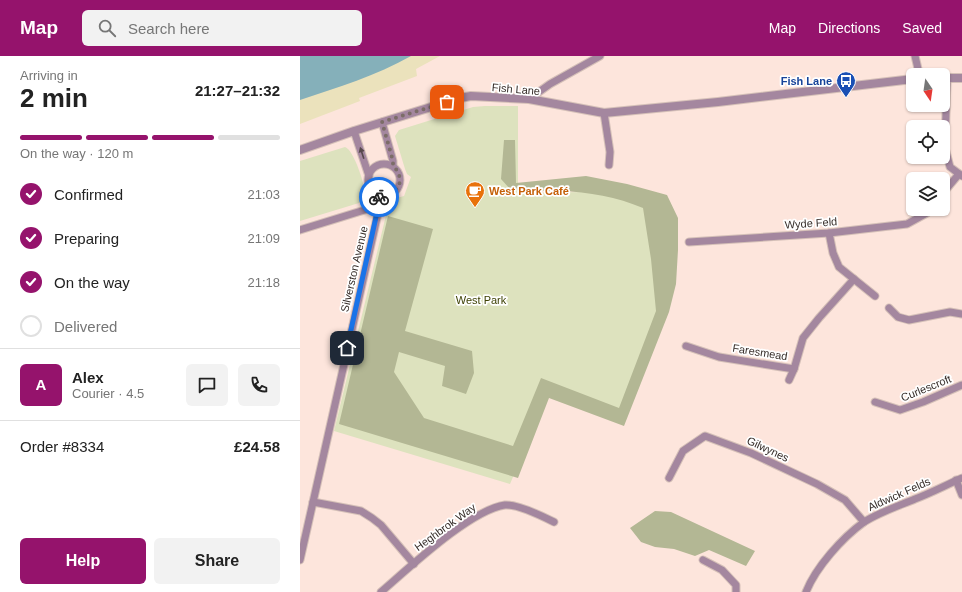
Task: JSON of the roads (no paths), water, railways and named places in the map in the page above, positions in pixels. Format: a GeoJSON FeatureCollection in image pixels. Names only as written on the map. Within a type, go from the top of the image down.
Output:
{"type":"FeatureCollection","features":[{"type":"Feature","properties":{"kind":"street"},"geometry":{"type":"LineString","coordinates":[[529,99],[550,84],[600,56]]}},
{"type":"Feature","properties":{"kind":"street"},"geometry":{"type":"LineString","coordinates":[[915,56],[916,68]]}},
{"type":"Feature","properties":{"kind":"street","name":"Fish Lane"},"geometry":{"type":"LineString","coordinates":[[300,150],[382,122],[471,96],[529,99],[604,113],[718,102],[906,77]]}},
{"type":"Feature","properties":{"kind":"street"},"geometry":{"type":"LineString","coordinates":[[950,78],[962,78]]}},
{"type":"Feature","properties":{"kind":"street"},"geometry":{"type":"LineString","coordinates":[[945,112],[945,148],[950,167],[960,175],[950,186]]}},
{"type":"Feature","properties":{"kind":"street"},"geometry":{"type":"LineString","coordinates":[[604,113],[610,152],[609,165]]}},
{"type":"Feature","properties":{"kind":"street"},"geometry":{"type":"LineString","coordinates":[[354,131],[372,189],[379,194],[390,195],[398,188],[400,178],[393,166],[393,161],[382,122]]}},
{"type":"Feature","properties":{"kind":"street"},"geometry":{"type":"LineString","coordinates":[[369,176],[371,171],[378,165],[388,164],[393,166]]}},
{"type":"Feature","properties":{"kind":"street","name":"Silverston Avenue"},"geometry":{"type":"LineString","coordinates":[[300,560],[378,208],[379,194]]}},
{"type":"Feature","properties":{"kind":"street"},"geometry":{"type":"LineString","coordinates":[[300,230],[371,208],[378,208]]}},
{"type":"Feature","properties":{"kind":"street","name":"Wyde Feld"},"geometry":{"type":"LineString","coordinates":[[689,242],[829,233],[908,224],[922,216]]}},
{"type":"Feature","properties":{"kind":"street"},"geometry":{"type":"LineString","coordinates":[[829,233],[833,253],[839,267],[874,296]]}},
{"type":"Feature","properties":{"kind":"street","name":"Faresmead"},"geometry":{"type":"LineString","coordinates":[[686,346],[719,356],[794,369],[803,338],[818,318],[854,279]]}},
{"type":"Feature","properties":{"kind":"street"},"geometry":{"type":"LineString","coordinates":[[889,308],[898,317],[909,320],[950,312],[962,314]]}},
{"type":"Feature","properties":{"kind":"street"},"geometry":{"type":"LineString","coordinates":[[789,380],[794,369]]}},
{"type":"Feature","properties":{"kind":"street","name":"Curlescroft"},"geometry":{"type":"LineString","coordinates":[[875,402],[900,410],[962,385]]}},
{"type":"Feature","properties":{"kind":"street","name":"Gilwynes"},"geometry":{"type":"LineString","coordinates":[[669,478],[683,451],[705,436],[751,453],[817,484],[845,500],[864,522]]}},
{"type":"Feature","properties":{"kind":"street"},"geometry":{"type":"LineString","coordinates":[[959,479],[962,495]]}},
{"type":"Feature","properties":{"kind":"street","name":"Aldwick Felds"},"geometry":{"type":"LineString","coordinates":[[806,592],[811,582],[843,540],[864,522],[959,479]]}},
{"type":"Feature","properties":{"kind":"street"},"geometry":{"type":"LineString","coordinates":[[313,502],[361,511],[381,525],[414,564]]}},
{"type":"Feature","properties":{"kind":"street","name":"Heghbrok Way"},"geometry":{"type":"LineString","coordinates":[[381,592],[450,535],[484,512],[506,505],[533,511],[554,522]]}},
{"type":"Feature","properties":{"kind":"street"},"geometry":{"type":"LineString","coordinates":[[703,560],[722,570],[736,585],[736,592]]}},
{"type":"Feature","properties":{"kind":"water"},"geometry":{"type":"Polygon","coordinates":[[[300,56],[411,56],[371,75],[300,100],[300,56]]]}},
{"type":"Feature","properties":{"kind":"place","name":"Fish Lane"},"geometry":{"type":"Point","coordinates":[846,98]}},
{"type":"Feature","properties":{"kind":"place","name":"West Park Café"},"geometry":{"type":"Point","coordinates":[475,208]}},
{"type":"Feature","properties":{"kind":"park label","name":"West Park"},"geometry":{"type":"Point","coordinates":[481,300]}}]}
